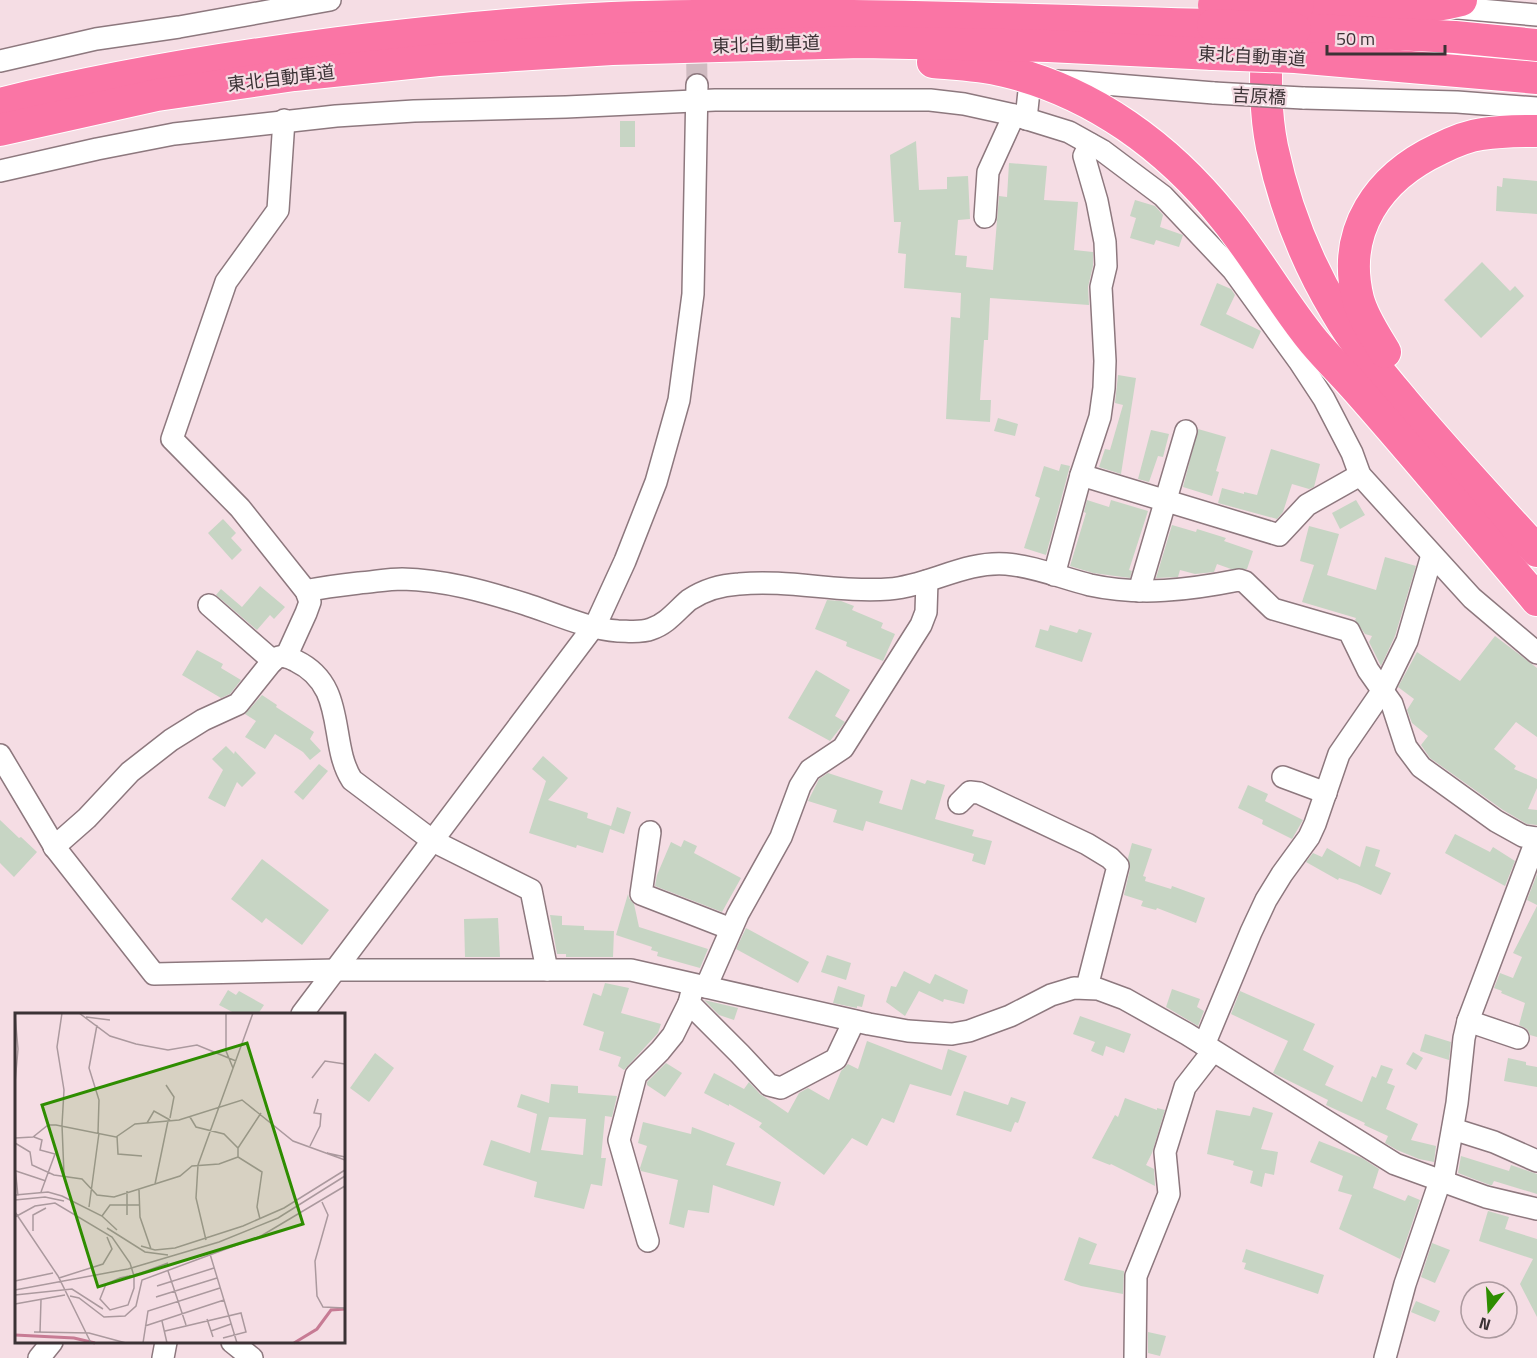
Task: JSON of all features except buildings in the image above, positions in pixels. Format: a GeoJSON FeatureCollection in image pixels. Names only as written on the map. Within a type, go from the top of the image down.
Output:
{"type":"FeatureCollection","features":[{"type":"Feature","properties":{"kind":"highway"},"geometry":{"type":"LineString","coordinates":[[1251,0],[1248,98],[1263,182],[1284,244],[1306,292],[1334,347],[1362,394]]}},
{"type":"Feature","properties":{"kind":"highway"},"geometry":{"type":"LineString","coordinates":[[1449,3],[1364,8],[1289,23],[1265,91],[1272,145],[1284,193],[1298,233],[1336,312],[1368,359],[1422,424],[1537,551]]}},
{"type":"Feature","properties":{"kind":"highway","name":"東北自動車道"},"geometry":{"type":"LineString","coordinates":[[0,104],[152,71],[291,49],[442,30],[612,18],[864,16],[1213,28]]}},
{"type":"Feature","properties":{"kind":"highway","name":"東北自動車道"},"geometry":{"type":"LineString","coordinates":[[1289,23],[1537,78]]}},
{"type":"Feature","properties":{"kind":"highway","name":"東北自動車道"},"geometry":{"type":"LineString","coordinates":[[0,129],[157,95],[294,75],[438,60],[612,49],[862,42],[1048,46],[1213,28],[1289,23],[1537,45]]}},
{"type":"Feature","properties":{"kind":"highway"},"geometry":{"type":"LineString","coordinates":[[612,49],[864,56],[962,64],[1004,70],[1035,86],[1092,104],[1120,120],[1142,135],[1191,180],[1224,216],[1269,277],[1295,319],[1362,394],[1537,600]]}},
{"type":"Feature","properties":{"kind":"highway"},"geometry":{"type":"LineString","coordinates":[[1422,424],[1367,322],[1359,300],[1354,273],[1359,229],[1373,202],[1389,182],[1417,159],[1454,142],[1480,134],[1537,131]]}},
{"type":"Feature","properties":{"kind":"street"},"geometry":{"type":"LineString","coordinates":[[0,61],[96,39],[179,27],[330,0]]}},
{"type":"Feature","properties":{"kind":"street"},"geometry":{"type":"LineString","coordinates":[[1449,3],[1537,15]]}},
{"type":"Feature","properties":{"kind":"street","name":"吉原橋"},"geometry":{"type":"LineString","coordinates":[[1035,86],[1080,82],[1214,93],[1457,102],[1537,108]]}},
{"type":"Feature","properties":{"kind":"street"},"geometry":{"type":"LineString","coordinates":[[985,217],[988,172],[1035,86]]}},
{"type":"Feature","properties":{"kind":"street"},"geometry":{"type":"LineString","coordinates":[[303,1013],[594,626],[625,561],[656,482],[679,400],[693,294],[697,93]]}},
{"type":"Feature","properties":{"kind":"street"},"geometry":{"type":"LineString","coordinates":[[0,171],[174,134],[284,120],[414,111],[566,107],[697,93],[930,100],[964,104],[1020,117],[1069,132],[1142,179],[1163,196],[1233,270],[1324,399],[1352,453],[1360,475],[1472,598],[1537,653]]}},
{"type":"Feature","properties":{"kind":"street"},"geometry":{"type":"LineString","coordinates":[[54,847],[87,818],[130,772],[171,740],[202,720],[238,704],[279,659],[306,614],[310,602],[306,591],[240,508],[172,439],[226,282],[278,210],[284,120]]}},
{"type":"Feature","properties":{"kind":"street"},"geometry":{"type":"LineString","coordinates":[[1054,575],[1081,475],[1100,417],[1105,361],[1101,287],[1106,266],[1105,242],[1097,201],[1084,156],[1090,144]]}},
{"type":"Feature","properties":{"kind":"street"},"geometry":{"type":"LineString","coordinates":[[1139,591],[1186,431]]}},
{"type":"Feature","properties":{"kind":"street"},"geometry":{"type":"LineString","coordinates":[[1081,475],[1279,535],[1307,505],[1360,475]]}},
{"type":"Feature","properties":{"kind":"street"},"geometry":{"type":"LineString","coordinates":[[1135,1358],[1136,1276],[1169,1194],[1165,1152],[1185,1087],[1209,1048],[1251,932],[1282,873],[1309,837],[1339,754],[1383,690],[1407,641],[1432,555]]}},
{"type":"Feature","properties":{"kind":"street"},"geometry":{"type":"LineString","coordinates":[[306,591],[320,587],[400,579],[450,583],[483,590],[594,626],[614,630],[648,631],[657,627],[705,591],[740,584],[803,584],[870,590],[911,586],[974,565],[989,563],[1008,564],[1114,589],[1139,591],[1171,591],[1239,580],[1245,582],[1273,609],[1349,631],[1368,670],[1392,704],[1406,747],[1421,767],[1496,821],[1523,836],[1537,838],[1468,1021],[1453,1129],[1442,1182],[1405,1284],[1385,1358]]}},
{"type":"Feature","properties":{"kind":"street"},"geometry":{"type":"LineString","coordinates":[[648,1241],[619,1140],[636,1075],[669,1041],[781,837],[800,786],[810,770],[843,748],[921,625],[926,612],[927,580]]}},
{"type":"Feature","properties":{"kind":"street"},"geometry":{"type":"LineString","coordinates":[[209,605],[279,659],[301,663],[327,688],[347,771],[352,780],[433,841],[531,890],[547,970]]}},
{"type":"Feature","properties":{"kind":"street"},"geometry":{"type":"LineString","coordinates":[[0,755],[54,847],[154,974],[336,970],[631,970],[696,991],[908,1031],[952,1034],[1010,1016],[1051,995],[1074,988],[1087,987],[1125,999],[1209,1048],[1395,1164],[1486,1197],[1537,1209]]}},
{"type":"Feature","properties":{"kind":"street"},"geometry":{"type":"LineString","coordinates":[[1283,777],[1326,793]]}},
{"type":"Feature","properties":{"kind":"street"},"geometry":{"type":"LineString","coordinates":[[959,803],[970,792],[979,793],[1087,844],[1110,858],[1118,866],[1087,987]]}},
{"type":"Feature","properties":{"kind":"street"},"geometry":{"type":"LineString","coordinates":[[650,832],[640,894],[731,929]]}},
{"type":"Feature","properties":{"kind":"street"},"geometry":{"type":"LineString","coordinates":[[696,991],[769,1085],[781,1088],[836,1059],[854,1021]]}},
{"type":"Feature","properties":{"kind":"street"},"geometry":{"type":"LineString","coordinates":[[1468,1021],[1518,1038]]}},
{"type":"Feature","properties":{"kind":"street"},"geometry":{"type":"LineString","coordinates":[[1453,1129],[1494,1142],[1537,1161]]}},
{"type":"Feature","properties":{"kind":"street"},"geometry":{"type":"LineString","coordinates":[[39,1358],[50,1343]]}},
{"type":"Feature","properties":{"kind":"street"},"geometry":{"type":"LineString","coordinates":[[163,1358],[166,1343]]}},
{"type":"Feature","properties":{"kind":"street"},"geometry":{"type":"LineString","coordinates":[[234,1343],[252,1358]]}},
{"type":"Feature","properties":{"kind":"tunnel"},"geometry":{"type":"LineString","coordinates":[[696,0],[697,85]]}}]}
